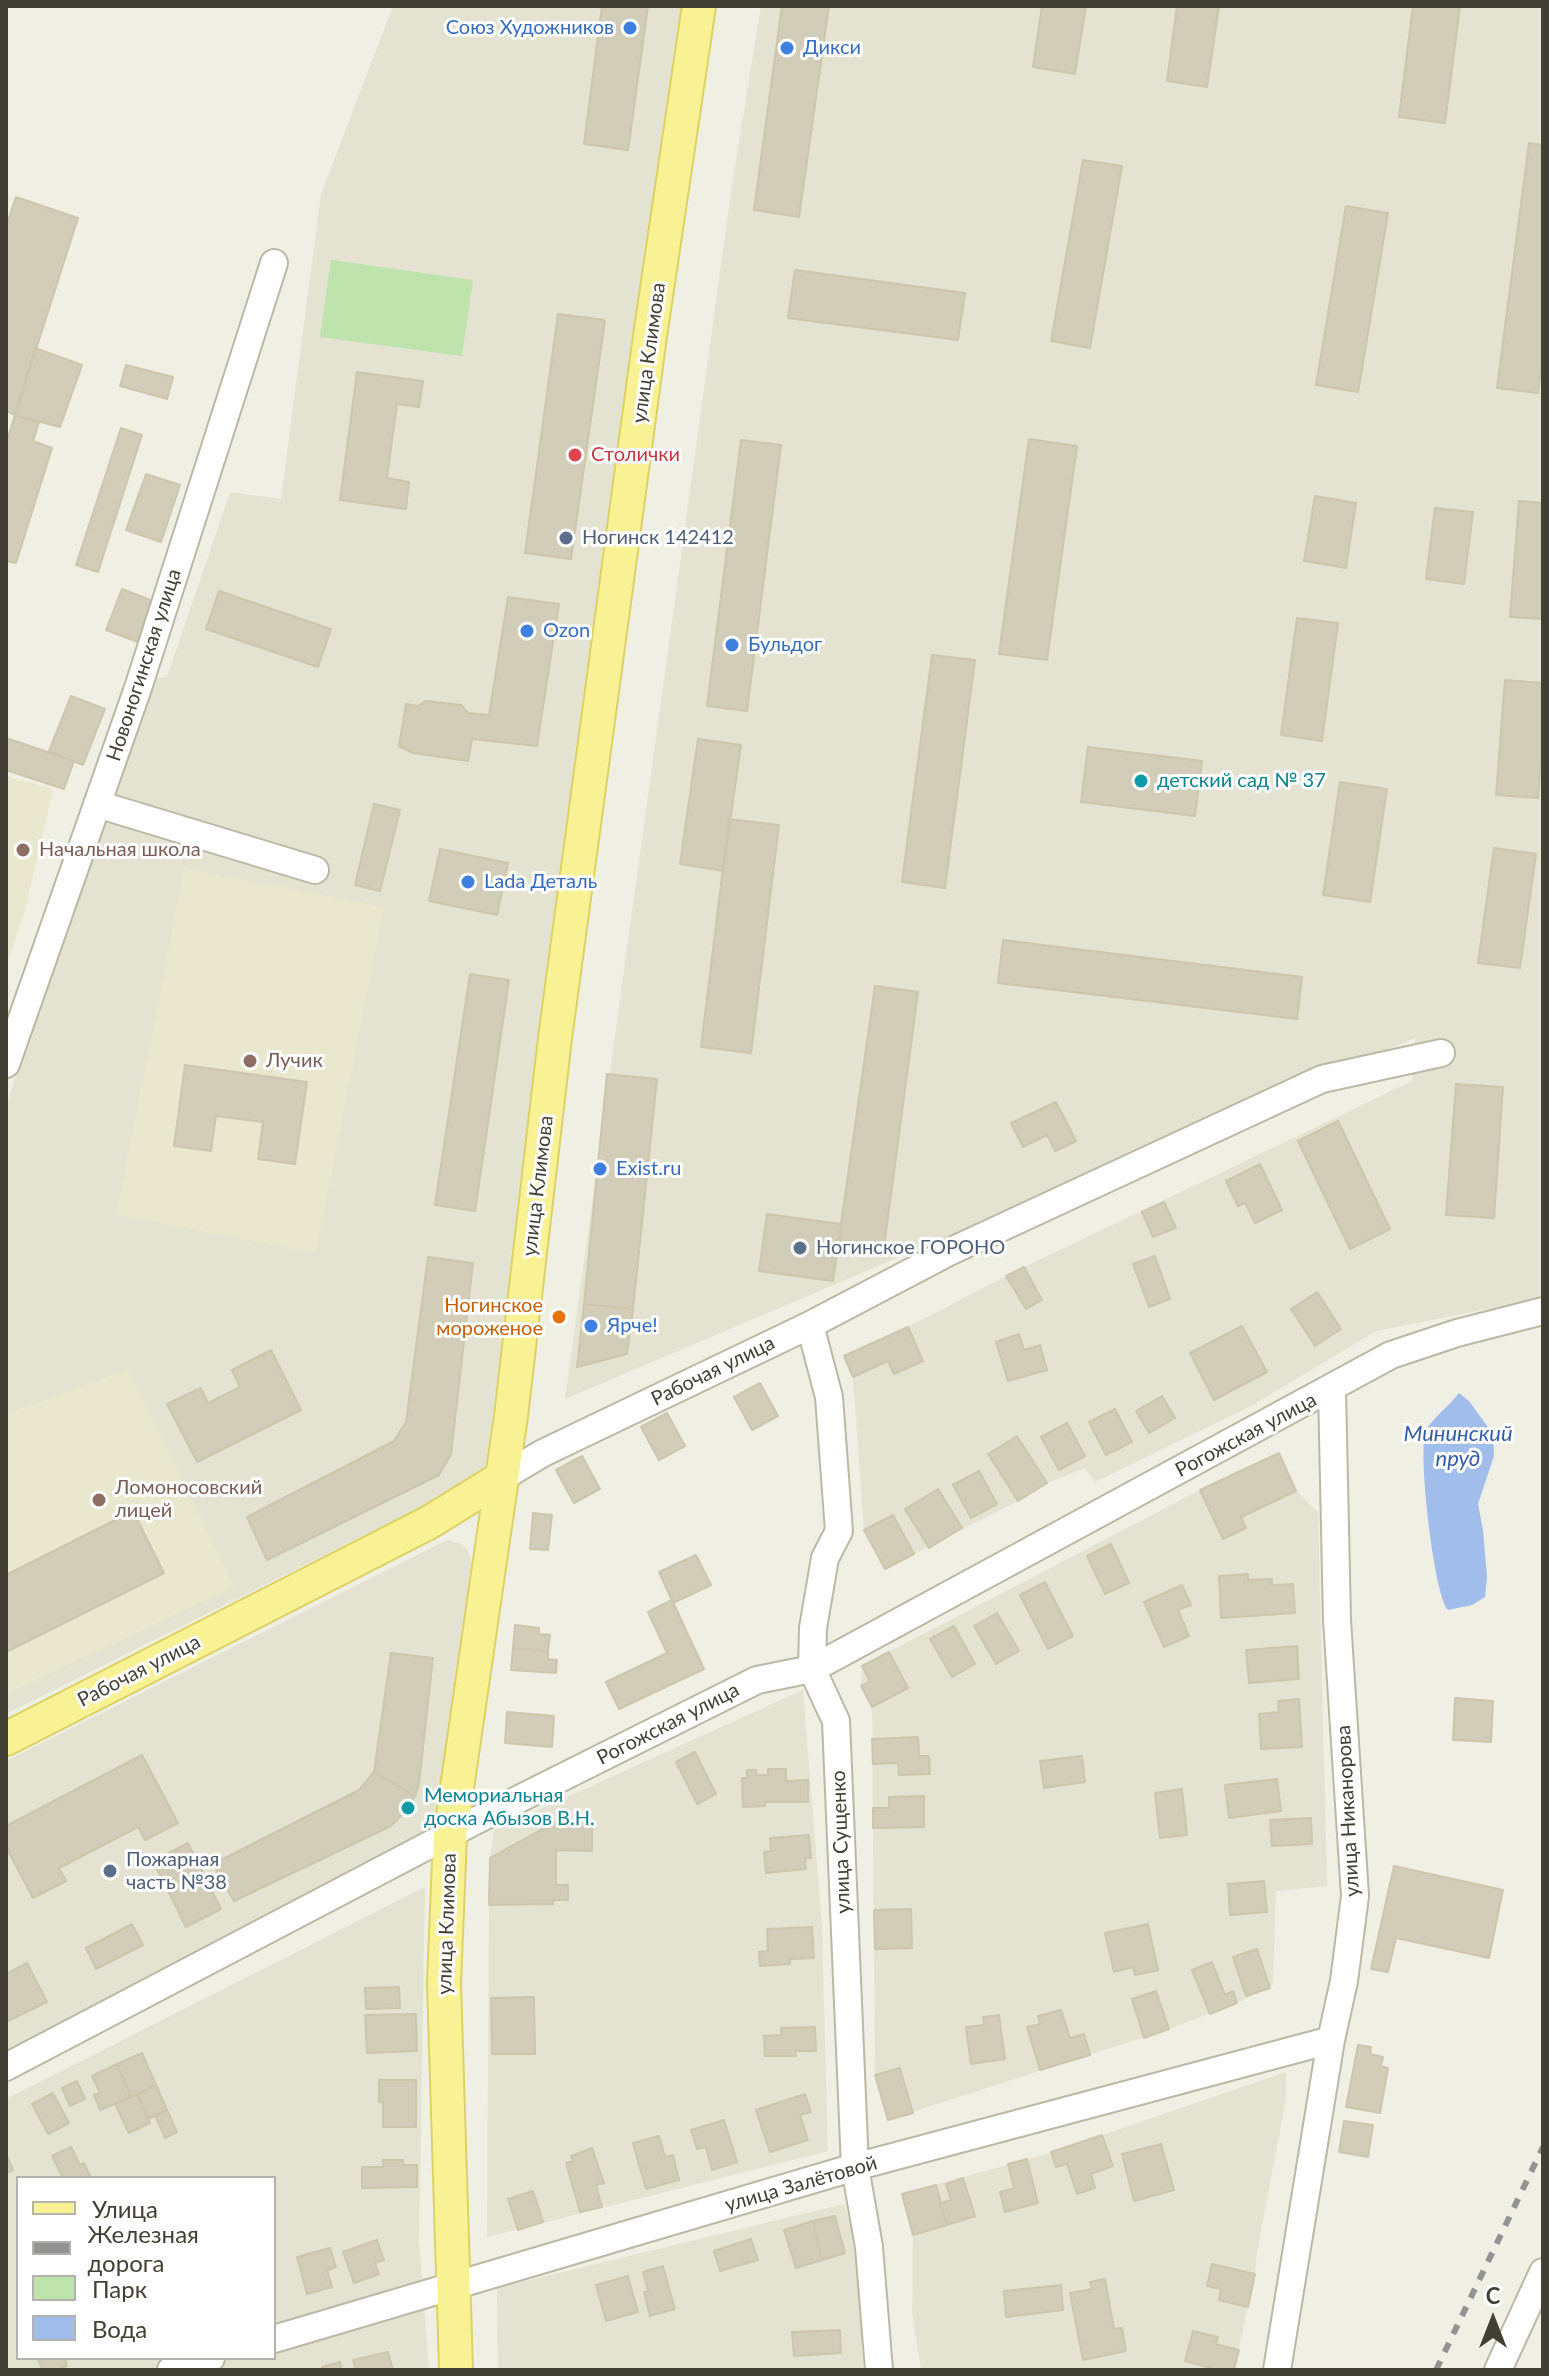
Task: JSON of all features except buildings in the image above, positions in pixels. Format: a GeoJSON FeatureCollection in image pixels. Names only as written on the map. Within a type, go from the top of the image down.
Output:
{"type":"FeatureCollection","features":[{"type":"Feature","properties":{"kind":"main road","name":"улица Климова"},"geometry":{"type":"LineString","coordinates":[[456,2370],[444,1983],[450,1836],[501,1478],[555,1038],[650,336],[699,6]]}},
{"type":"Feature","properties":{"kind":"main road","name":"Рабочая улица"},"geometry":{"type":"LineString","coordinates":[[6,1739],[430,1522],[501,1478]]}},
{"type":"Feature","properties":{"kind":"street","name":"Новоногинская улица"},"geometry":{"type":"LineString","coordinates":[[6,1064],[143,673],[274,263]]}},
{"type":"Feature","properties":{"kind":"street"},"geometry":{"type":"LineString","coordinates":[[97,804],[315,870]]}},
{"type":"Feature","properties":{"kind":"street","name":"Рабочая улица"},"geometry":{"type":"LineString","coordinates":[[501,1478],[543,1453],[810,1325],[949,1252],[1322,1079],[1441,1053]]}},
{"type":"Feature","properties":{"kind":"street","name":"Рогожская улица"},"geometry":{"type":"LineString","coordinates":[[6,2067],[473,1822],[757,1680],[812,1669],[1391,1355],[1457,1333],[1543,1311]]}},
{"type":"Feature","properties":{"kind":"street","name":"улица Сущенко"},"geometry":{"type":"LineString","coordinates":[[810,1325],[829,1397],[839,1531],[825,1558],[813,1628],[812,1669],[836,1721],[855,2167],[869,2247],[879,2370]]}},
{"type":"Feature","properties":{"kind":"street","name":"улица Никанорова"},"geometry":{"type":"LineString","coordinates":[[1277,2370],[1331,2040],[1344,1981],[1355,1896],[1337,1620],[1332,1389]]}},
{"type":"Feature","properties":{"kind":"street","name":"улица Залётовой"},"geometry":{"type":"LineString","coordinates":[[276,2338],[855,2167],[1331,2040]]}},
{"type":"Feature","properties":{"kind":"street"},"geometry":{"type":"LineString","coordinates":[[1498,2370],[1543,2272]]}},
{"type":"Feature","properties":{"kind":"street"},"geometry":{"type":"LineString","coordinates":[[171,2370],[204,2360]]}},
{"type":"Feature","properties":{"kind":"shaded area"},"geometry":{"type":"Polygon","coordinates":[[[393,6],[689,6],[485,1470],[471,1482],[6,1714],[6,1106],[148,679],[167,677],[230,492],[281,499],[321,194],[393,6]]]}},
{"type":"Feature","properties":{"kind":"shaded area"},"geometry":{"type":"Polygon","coordinates":[[[761,6],[1543,6],[1543,1298],[1376,1331],[1251,1406],[1095,1482],[1085,1468],[1047,1483],[885,1569],[864,1530],[853,1377],[844,1356],[1412,1081],[1415,1038],[565,1399],[732,185],[761,6]]]}},
{"type":"Feature","properties":{"kind":"shaded area","name":"Начальная школа"},"geometry":{"type":"Polygon","coordinates":[[[6,776],[53,789],[25,911],[6,967],[6,776]]]}},
{"type":"Feature","properties":{"kind":"shaded area","name":"Лучик"},"geometry":{"type":"Polygon","coordinates":[[[184,868],[384,907],[316,1253],[116,1215],[184,868]]]}},
{"type":"Feature","properties":{"kind":"shaded area","name":"Ломоносовский лицей"},"geometry":{"type":"Polygon","coordinates":[[[128,1369],[235,1587],[6,1694],[6,1414],[128,1369]]]}},
{"type":"Feature","properties":{"kind":"shaded area"},"geometry":{"type":"Polygon","coordinates":[[[1279,1453],[1296,1491],[1318,1512],[1327,1886],[1276,1891],[1273,1985],[1237,2003],[1169,2029],[888,2120],[875,2075],[872,1707],[861,1686],[862,1666],[1200,1490],[1279,1453]]]}},
{"type":"Feature","properties":{"kind":"shaded area"},"geometry":{"type":"Polygon","coordinates":[[[447,1540],[467,1549],[473,1565],[440,1815],[433,1824],[405,1845],[333,1886],[6,2052],[6,1761],[447,1540]]]}},
{"type":"Feature","properties":{"kind":"shaded area"},"geometry":{"type":"Polygon","coordinates":[[[803,1690],[822,1927],[828,2151],[487,2237],[489,1905],[494,1830],[803,1690]]]}},
{"type":"Feature","properties":{"kind":"shaded area"},"geometry":{"type":"Polygon","coordinates":[[[425,1887],[419,2242],[429,2370],[6,2370],[6,2099],[425,1887]]]}},
{"type":"Feature","properties":{"kind":"shaded area"},"geometry":{"type":"Polygon","coordinates":[[[1286,2072],[1286,2099],[1255,2274],[1234,2370],[921,2370],[912,2312],[913,2235],[902,2194],[1047,2154],[1286,2072]]]}},
{"type":"Feature","properties":{"kind":"shaded area"},"geometry":{"type":"Polygon","coordinates":[[[844,2204],[858,2250],[863,2370],[498,2370],[497,2288],[844,2204]]]}},
{"type":"Feature","properties":{"kind":"green space"},"geometry":{"type":"Polygon","coordinates":[[[331,260],[473,280],[462,356],[320,337],[331,260]]]}},
{"type":"Feature","properties":{"kind":"water","name":"Мининский пруд"},"geometry":{"type":"Polygon","coordinates":[[[1459,1393],[1469,1401],[1493,1434],[1494,1456],[1478,1504],[1487,1577],[1485,1597],[1472,1605],[1448,1610],[1437,1579],[1433,1552],[1425,1492],[1424,1443],[1426,1430],[1459,1393]]]}},
{"type":"Feature","properties":{"kind":"railway"},"geometry":{"type":"LineString","coordinates":[[1436,2370],[1543,2147]]}},
{"type":"Feature","properties":{"kind":"place","name":"Союз Художников"},"geometry":{"type":"Point","coordinates":[630,28]}},
{"type":"Feature","properties":{"kind":"place","name":"Дикси"},"geometry":{"type":"Point","coordinates":[787,48]}},
{"type":"Feature","properties":{"kind":"place","name":"Столички"},"geometry":{"type":"Point","coordinates":[575,455]}},
{"type":"Feature","properties":{"kind":"place","name":"Ногинск 142412"},"geometry":{"type":"Point","coordinates":[566,538]}},
{"type":"Feature","properties":{"kind":"place","name":"Ozon"},"geometry":{"type":"Point","coordinates":[527,631]}},
{"type":"Feature","properties":{"kind":"place","name":"Бульдог"},"geometry":{"type":"Point","coordinates":[732,645]}},
{"type":"Feature","properties":{"kind":"place","name":"детский сад № 37"},"geometry":{"type":"Point","coordinates":[1141,781]}},
{"type":"Feature","properties":{"kind":"place","name":"Начальная школа"},"geometry":{"type":"Point","coordinates":[23,850]}},
{"type":"Feature","properties":{"kind":"place","name":"Lada Деталь"},"geometry":{"type":"Point","coordinates":[468,882]}},
{"type":"Feature","properties":{"kind":"place","name":"Лучик"},"geometry":{"type":"Point","coordinates":[250,1061]}},
{"type":"Feature","properties":{"kind":"place","name":"Exist.ru"},"geometry":{"type":"Point","coordinates":[600,1169]}},
{"type":"Feature","properties":{"kind":"place","name":"Ногинское ГОРОНО"},"geometry":{"type":"Point","coordinates":[800,1248]}},
{"type":"Feature","properties":{"kind":"place","name":"Ногинское мороженое"},"geometry":{"type":"Point","coordinates":[559,1317]}},
{"type":"Feature","properties":{"kind":"place","name":"Ярче!"},"geometry":{"type":"Point","coordinates":[591,1326]}},
{"type":"Feature","properties":{"kind":"place","name":"Ломоносовский лицей"},"geometry":{"type":"Point","coordinates":[99,1500]}},
{"type":"Feature","properties":{"kind":"place","name":"Мемориальная доска Абызов В.Н."},"geometry":{"type":"Point","coordinates":[408,1808]}},
{"type":"Feature","properties":{"kind":"place","name":"Пожарная часть №38"},"geometry":{"type":"Point","coordinates":[110,1871]}}]}
